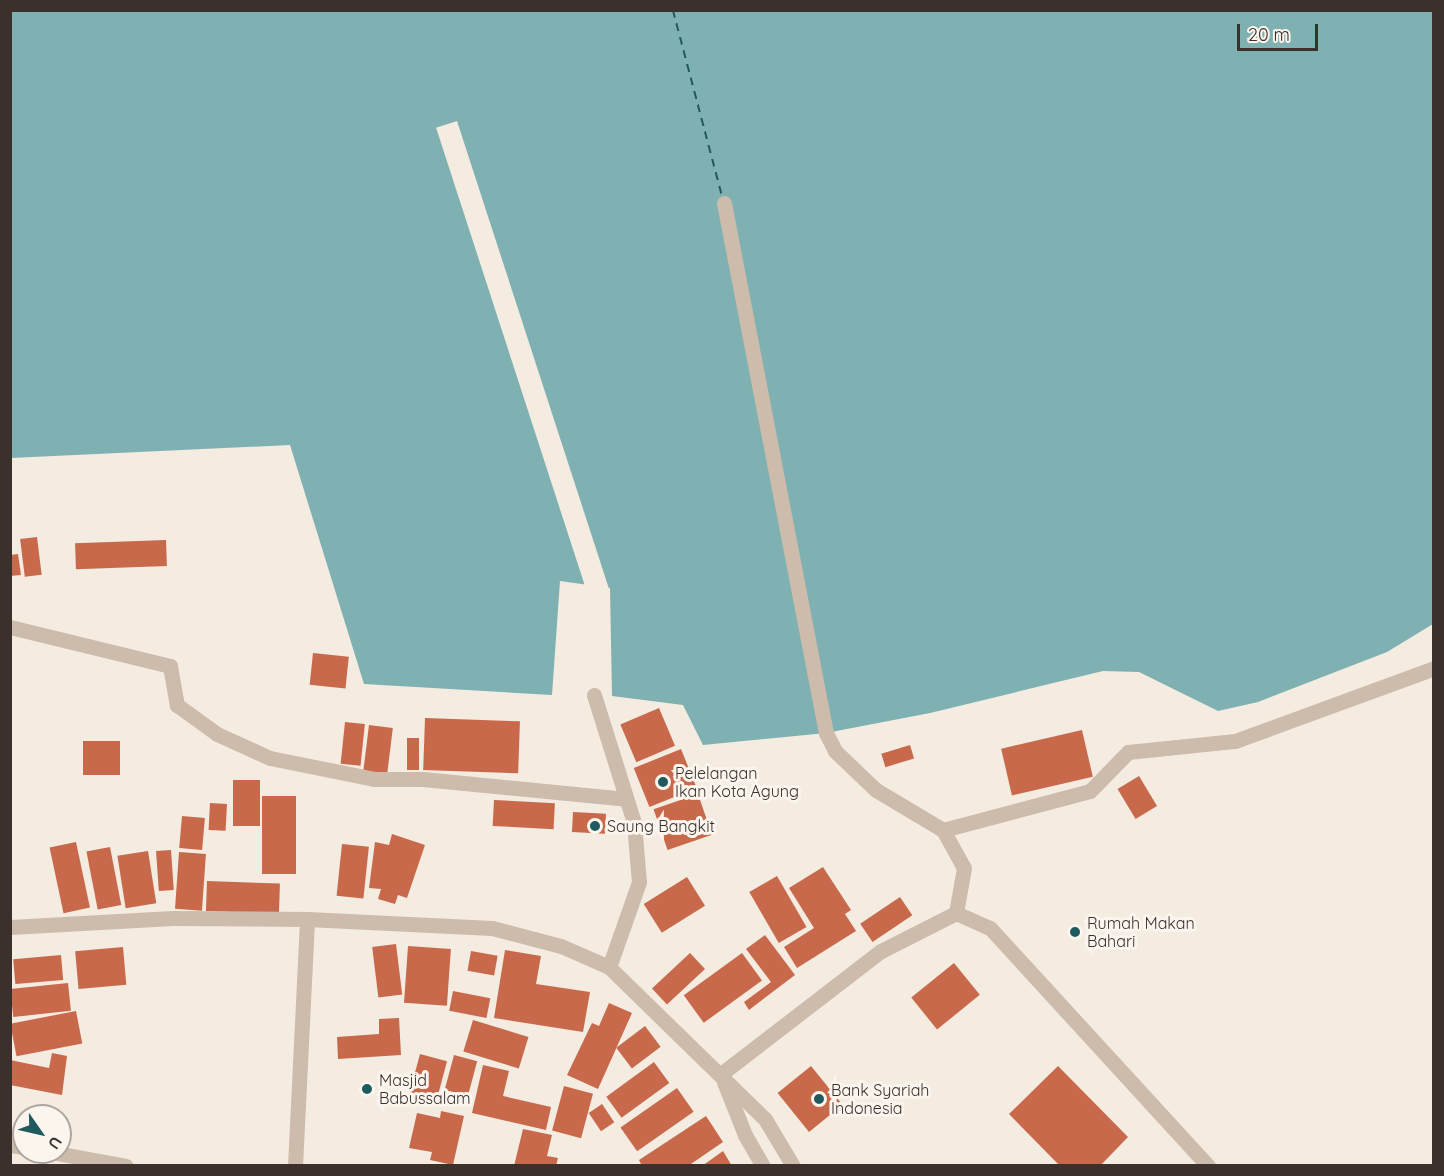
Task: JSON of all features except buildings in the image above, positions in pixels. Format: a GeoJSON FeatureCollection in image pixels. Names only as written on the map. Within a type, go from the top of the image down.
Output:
{"type":"FeatureCollection","features":[{"type":"Feature","properties":{"kind":"street"},"geometry":{"type":"LineString","coordinates":[[724,203],[826,733],[835,751],[876,790],[943,830],[964,868],[956,914]]}},
{"type":"Feature","properties":{"kind":"street"},"geometry":{"type":"LineString","coordinates":[[10,627],[170,666],[177,705],[217,734],[270,758],[374,779],[423,779],[626,799]]}},
{"type":"Feature","properties":{"kind":"street"},"geometry":{"type":"LineString","coordinates":[[943,830],[1090,791],[1128,752],[1235,741],[1434,668]]}},
{"type":"Feature","properties":{"kind":"street"},"geometry":{"type":"LineString","coordinates":[[594,695],[634,823],[639,882],[609,967]]}},
{"type":"Feature","properties":{"kind":"street"},"geometry":{"type":"LineString","coordinates":[[721,1074],[881,951],[956,914],[990,928],[1208,1166]]}},
{"type":"Feature","properties":{"kind":"street"},"geometry":{"type":"LineString","coordinates":[[10,927],[173,918],[307,919],[492,928],[561,946],[609,967],[765,1119],[793,1166]]}},
{"type":"Feature","properties":{"kind":"street"},"geometry":{"type":"LineString","coordinates":[[296,1166],[307,919]]}},
{"type":"Feature","properties":{"kind":"street"},"geometry":{"type":"LineString","coordinates":[[721,1074],[745,1135],[763,1166]]}},
{"type":"Feature","properties":{"kind":"street"},"geometry":{"type":"LineString","coordinates":[[72,1156],[126,1166]]}},
{"type":"Feature","properties":{"kind":"water"},"geometry":{"type":"Polygon","coordinates":[[[10,11],[1433,11],[1433,624],[1387,652],[1258,702],[1218,711],[1139,672],[1103,671],[930,713],[826,733],[703,745],[683,705],[612,696],[610,588],[560,581],[552,695],[364,684],[290,445],[11,458],[10,11]]]}},
{"type":"Feature","properties":{"kind":"pier"},"geometry":{"type":"Polygon","coordinates":[[[457,121],[609,588],[588,595],[436,128],[457,121]]]}},
{"type":"Feature","properties":{"kind":"ferry route"},"geometry":{"type":"LineString","coordinates":[[673,10],[722,195]]}},
{"type":"Feature","properties":{"kind":"place","name":"Pelelangan Ikan Kota Agung"},"geometry":{"type":"Point","coordinates":[663,782]}},
{"type":"Feature","properties":{"kind":"place","name":"Saung Bangkit"},"geometry":{"type":"Point","coordinates":[595,826]}},
{"type":"Feature","properties":{"kind":"place","name":"Rumah Makan Bahari"},"geometry":{"type":"Point","coordinates":[1075,932]}},
{"type":"Feature","properties":{"kind":"place","name":"Masjid Babussalam"},"geometry":{"type":"Point","coordinates":[367,1089]}},
{"type":"Feature","properties":{"kind":"place","name":"Bank Syariah Indonesia"},"geometry":{"type":"Point","coordinates":[819,1099]}}]}
